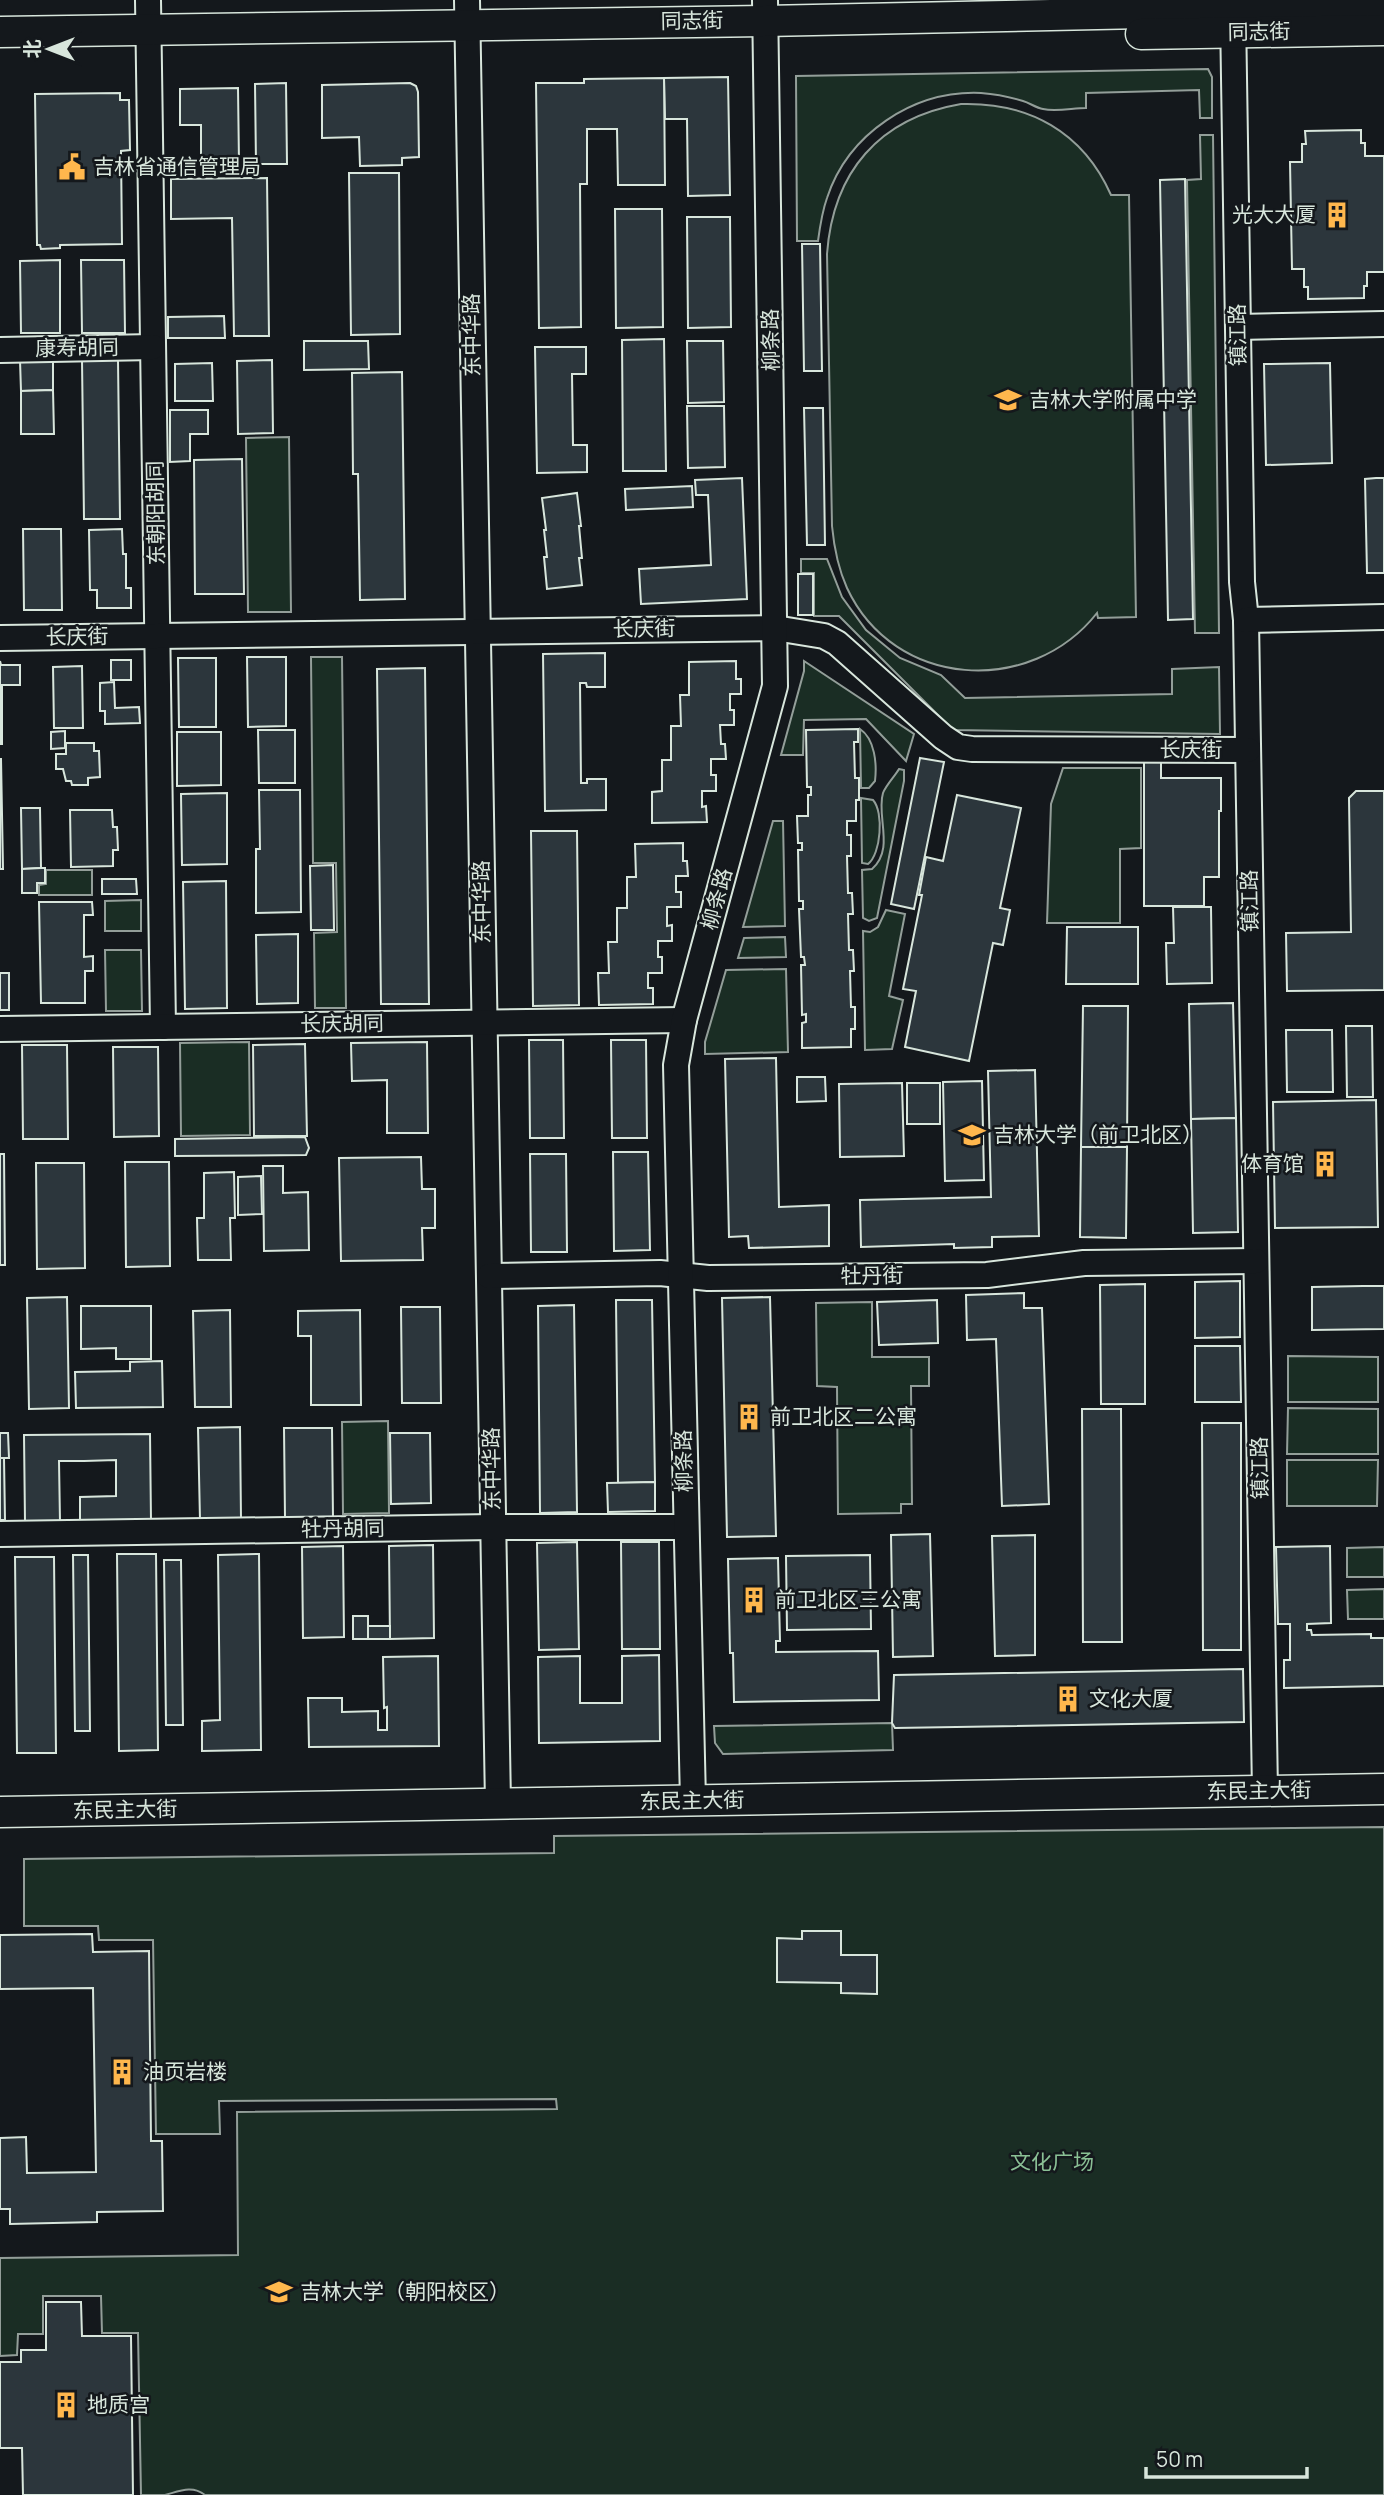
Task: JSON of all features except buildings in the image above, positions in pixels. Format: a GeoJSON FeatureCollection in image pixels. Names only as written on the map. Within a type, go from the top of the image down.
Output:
{"type":"FeatureCollection","features":[{"type":"Feature","properties":{"kind":"main road","name":"同志街"},"geometry":{"type":"LineString","coordinates":[[1233,22],[1384,8]]}},
{"type":"Feature","properties":{"kind":"main road","name":"同志街"},"geometry":{"type":"LineString","coordinates":[[0,50],[148,38],[467,21],[1233,22],[1384,30]]}},
{"type":"Feature","properties":{"kind":"main road","name":"同志街"},"geometry":{"type":"LineString","coordinates":[[0,32],[148,38]]}},
{"type":"Feature","properties":{"kind":"main road","name":"东民主大街"},"geometry":{"type":"LineString","coordinates":[[0,1812],[1384,1789]]}},
{"type":"Feature","properties":{"kind":"street","name":"东朝阳胡同"},"geometry":{"type":"LineString","coordinates":[[148,0],[163,1027]]}},
{"type":"Feature","properties":{"kind":"street","name":"柳条路"},"geometry":{"type":"LineString","coordinates":[[693,1801],[675,1084],[684,1020],[775,686],[765,20]]}},
{"type":"Feature","properties":{"kind":"street","name":"东中华路"},"geometry":{"type":"LineString","coordinates":[[467,21],[498,1804]]}},
{"type":"Feature","properties":{"kind":"street","name":"镇江路"},"geometry":{"type":"LineString","coordinates":[[1233,22],[1242,570],[1246,620],[1265,1791]]}},
{"type":"Feature","properties":{"kind":"street"},"geometry":{"type":"LineString","coordinates":[[1238,327],[1384,324]]}},
{"type":"Feature","properties":{"kind":"street","name":"康寿胡同"},"geometry":{"type":"LineString","coordinates":[[0,350],[153,347]]}},
{"type":"Feature","properties":{"kind":"street"},"geometry":{"type":"LineString","coordinates":[[1246,620],[1384,617]]}},
{"type":"Feature","properties":{"kind":"street","name":"长庆街"},"geometry":{"type":"LineString","coordinates":[[0,638],[775,628],[824,636],[837,643],[943,737],[958,747],[1248,750]]}},
{"type":"Feature","properties":{"kind":"street","name":"长庆胡同"},"geometry":{"type":"LineString","coordinates":[[0,1029],[684,1020]]}},
{"type":"Feature","properties":{"kind":"street","name":"牡丹街"},"geometry":{"type":"LineString","coordinates":[[489,1276],[660,1273],[708,1278],[986,1275],[1084,1263],[1256,1261]]}},
{"type":"Feature","properties":{"kind":"street","name":"牡丹胡同"},"geometry":{"type":"LineString","coordinates":[[0,1534],[686,1527]]}},
{"type":"Feature","properties":{"kind":"green space"},"geometry":{"type":"Polygon","coordinates":[[[1208,69],[1212,77],[1212,118],[1200,118],[1199,90],[1086,93],[1086,108],[1059,110],[1048,110],[1013,98],[981,93],[931,99],[908,108],[886,120],[850,154],[827,198],[818,241],[797,241],[796,76],[1208,69]]]}},
{"type":"Feature","properties":{"kind":"green space"},"geometry":{"type":"Polygon","coordinates":[[[961,104],[1009,109],[1031,115],[1051,125],[1085,154],[1111,195],[1129,195],[1136,617],[1098,618],[1097,613],[1069,640],[1037,659],[1001,669],[965,670],[929,662],[897,646],[869,622],[847,588],[837,557],[832,526],[827,254],[831,225],[839,198],[850,174],[884,136],[906,122],[932,111],[961,104]]]}},
{"type":"Feature","properties":{"kind":"green space"},"geometry":{"type":"Polygon","coordinates":[[[1200,135],[1213,135],[1219,633],[1195,633],[1187,180],[1201,179],[1200,135]]]}},
{"type":"Feature","properties":{"kind":"green space"},"geometry":{"type":"Polygon","coordinates":[[[289,437],[291,612],[248,612],[246,438],[289,437]]]}},
{"type":"Feature","properties":{"kind":"green space"},"geometry":{"type":"Polygon","coordinates":[[[801,559],[827,559],[842,597],[866,630],[900,658],[941,675],[965,698],[1172,694],[1172,669],[1219,667],[1220,734],[953,730],[839,616],[814,616],[814,573],[801,573],[801,559]]]}},
{"type":"Feature","properties":{"kind":"green space"},"geometry":{"type":"Polygon","coordinates":[[[311,657],[342,657],[346,1008],[315,1008],[314,933],[337,932],[336,863],[313,863],[311,657]]]}},
{"type":"Feature","properties":{"kind":"green space"},"geometry":{"type":"Polygon","coordinates":[[[804,661],[914,734],[906,761],[866,719],[804,720],[803,755],[781,755],[804,671],[804,661]]]}},
{"type":"Feature","properties":{"kind":"green space"},"geometry":{"type":"Polygon","coordinates":[[[860,729],[872,745],[875,760],[875,781],[869,788],[861,788],[860,729]]]}},
{"type":"Feature","properties":{"kind":"green space"},"geometry":{"type":"Polygon","coordinates":[[[1063,768],[1141,768],[1141,848],[1120,849],[1120,923],[1047,923],[1051,804],[1063,768]]]}},
{"type":"Feature","properties":{"kind":"green space"},"geometry":{"type":"Polygon","coordinates":[[[899,769],[904,770],[904,781],[877,918],[869,921],[863,918],[862,870],[872,869],[879,861],[884,842],[881,802],[886,787],[899,769]]]}},
{"type":"Feature","properties":{"kind":"green space"},"geometry":{"type":"Polygon","coordinates":[[[861,798],[873,800],[880,823],[876,851],[868,864],[862,863],[861,798]]]}},
{"type":"Feature","properties":{"kind":"green space"},"geometry":{"type":"Polygon","coordinates":[[[773,821],[783,821],[785,926],[743,927],[773,821]]]}},
{"type":"Feature","properties":{"kind":"green space"},"geometry":{"type":"Polygon","coordinates":[[[46,870],[92,870],[92,895],[39,895],[39,885],[46,884],[46,870]]]}},
{"type":"Feature","properties":{"kind":"green space"},"geometry":{"type":"Polygon","coordinates":[[[141,900],[141,931],[105,931],[105,901],[141,900]]]}},
{"type":"Feature","properties":{"kind":"green space"},"geometry":{"type":"Polygon","coordinates":[[[886,910],[905,914],[889,996],[903,1000],[892,1049],[865,1050],[863,931],[870,932],[878,927],[886,910]]]}},
{"type":"Feature","properties":{"kind":"green space"},"geometry":{"type":"Polygon","coordinates":[[[785,937],[786,957],[738,958],[744,938],[785,937]]]}},
{"type":"Feature","properties":{"kind":"green space"},"geometry":{"type":"Polygon","coordinates":[[[105,950],[141,950],[142,1011],[106,1011],[105,950]]]}},
{"type":"Feature","properties":{"kind":"green space"},"geometry":{"type":"Polygon","coordinates":[[[786,969],[788,1052],[705,1054],[705,1042],[726,970],[786,969]]]}},
{"type":"Feature","properties":{"kind":"green space"},"geometry":{"type":"Polygon","coordinates":[[[249,1042],[250,1135],[181,1136],[180,1043],[249,1042]]]}},
{"type":"Feature","properties":{"kind":"green space"},"geometry":{"type":"Polygon","coordinates":[[[872,1302],[872,1357],[929,1357],[929,1386],[911,1386],[912,1504],[901,1504],[901,1513],[838,1514],[837,1387],[817,1386],[816,1303],[872,1302]]]}},
{"type":"Feature","properties":{"kind":"green space"},"geometry":{"type":"Polygon","coordinates":[[[1288,1356],[1378,1357],[1378,1402],[1288,1402],[1288,1356]]]}},
{"type":"Feature","properties":{"kind":"green space"},"geometry":{"type":"Polygon","coordinates":[[[1288,1408],[1378,1409],[1378,1454],[1287,1454],[1288,1408]]]}},
{"type":"Feature","properties":{"kind":"green space"},"geometry":{"type":"Polygon","coordinates":[[[388,1421],[389,1513],[343,1514],[342,1422],[388,1421]]]}},
{"type":"Feature","properties":{"kind":"green space"},"geometry":{"type":"Polygon","coordinates":[[[1287,1460],[1378,1460],[1377,1506],[1287,1506],[1287,1460]]]}},
{"type":"Feature","properties":{"kind":"green space"},"geometry":{"type":"Polygon","coordinates":[[[1384,1547],[1384,1577],[1347,1577],[1347,1548],[1384,1547]]]}},
{"type":"Feature","properties":{"kind":"green space"},"geometry":{"type":"Polygon","coordinates":[[[1384,1589],[1384,1619],[1348,1619],[1347,1590],[1384,1589]]]}},
{"type":"Feature","properties":{"kind":"green space"},"geometry":{"type":"Polygon","coordinates":[[[892,1723],[893,1750],[723,1754],[715,1743],[714,1726],[892,1723]]]}},
{"type":"Feature","properties":{"kind":"green space","name":"文化广场"},"geometry":{"type":"Polygon","coordinates":[[[1384,1827],[1384,2495],[205,2495],[191,2490],[165,2495],[141,2495],[138,2333],[102,2333],[101,2296],[43,2296],[43,2334],[18,2334],[17,2355],[0,2356],[0,2258],[238,2255],[237,2112],[557,2109],[556,2099],[219,2101],[220,2134],[156,2134],[153,1940],[99,1940],[98,1926],[24,1926],[24,1859],[554,1853],[554,1836],[1384,1827]]]}},
{"type":"Feature","properties":{"kind":"place","name":"吉林省通信管理局"},"geometry":{"type":"Point","coordinates":[72,167]}},
{"type":"Feature","properties":{"kind":"place","name":"光大大厦"},"geometry":{"type":"Point","coordinates":[1337,215]}},
{"type":"Feature","properties":{"kind":"place","name":"吉林大学附属中学"},"geometry":{"type":"Point","coordinates":[1008,400]}},
{"type":"Feature","properties":{"kind":"place","name":"吉林大学（前卫北区）"},"geometry":{"type":"Point","coordinates":[972,1135]}},
{"type":"Feature","properties":{"kind":"place","name":"体育馆"},"geometry":{"type":"Point","coordinates":[1325,1164]}},
{"type":"Feature","properties":{"kind":"place","name":"前卫北区二公寓"},"geometry":{"type":"Point","coordinates":[749,1417]}},
{"type":"Feature","properties":{"kind":"place","name":"前卫北区三公寓"},"geometry":{"type":"Point","coordinates":[754,1600]}},
{"type":"Feature","properties":{"kind":"place","name":"文化大厦"},"geometry":{"type":"Point","coordinates":[1068,1699]}},
{"type":"Feature","properties":{"kind":"place","name":"油页岩楼"},"geometry":{"type":"Point","coordinates":[122,2072]}},
{"type":"Feature","properties":{"kind":"place","name":"吉林大学（朝阳校区）"},"geometry":{"type":"Point","coordinates":[279,2292]}},
{"type":"Feature","properties":{"kind":"place","name":"地质宫"},"geometry":{"type":"Point","coordinates":[66,2405]}}]}
